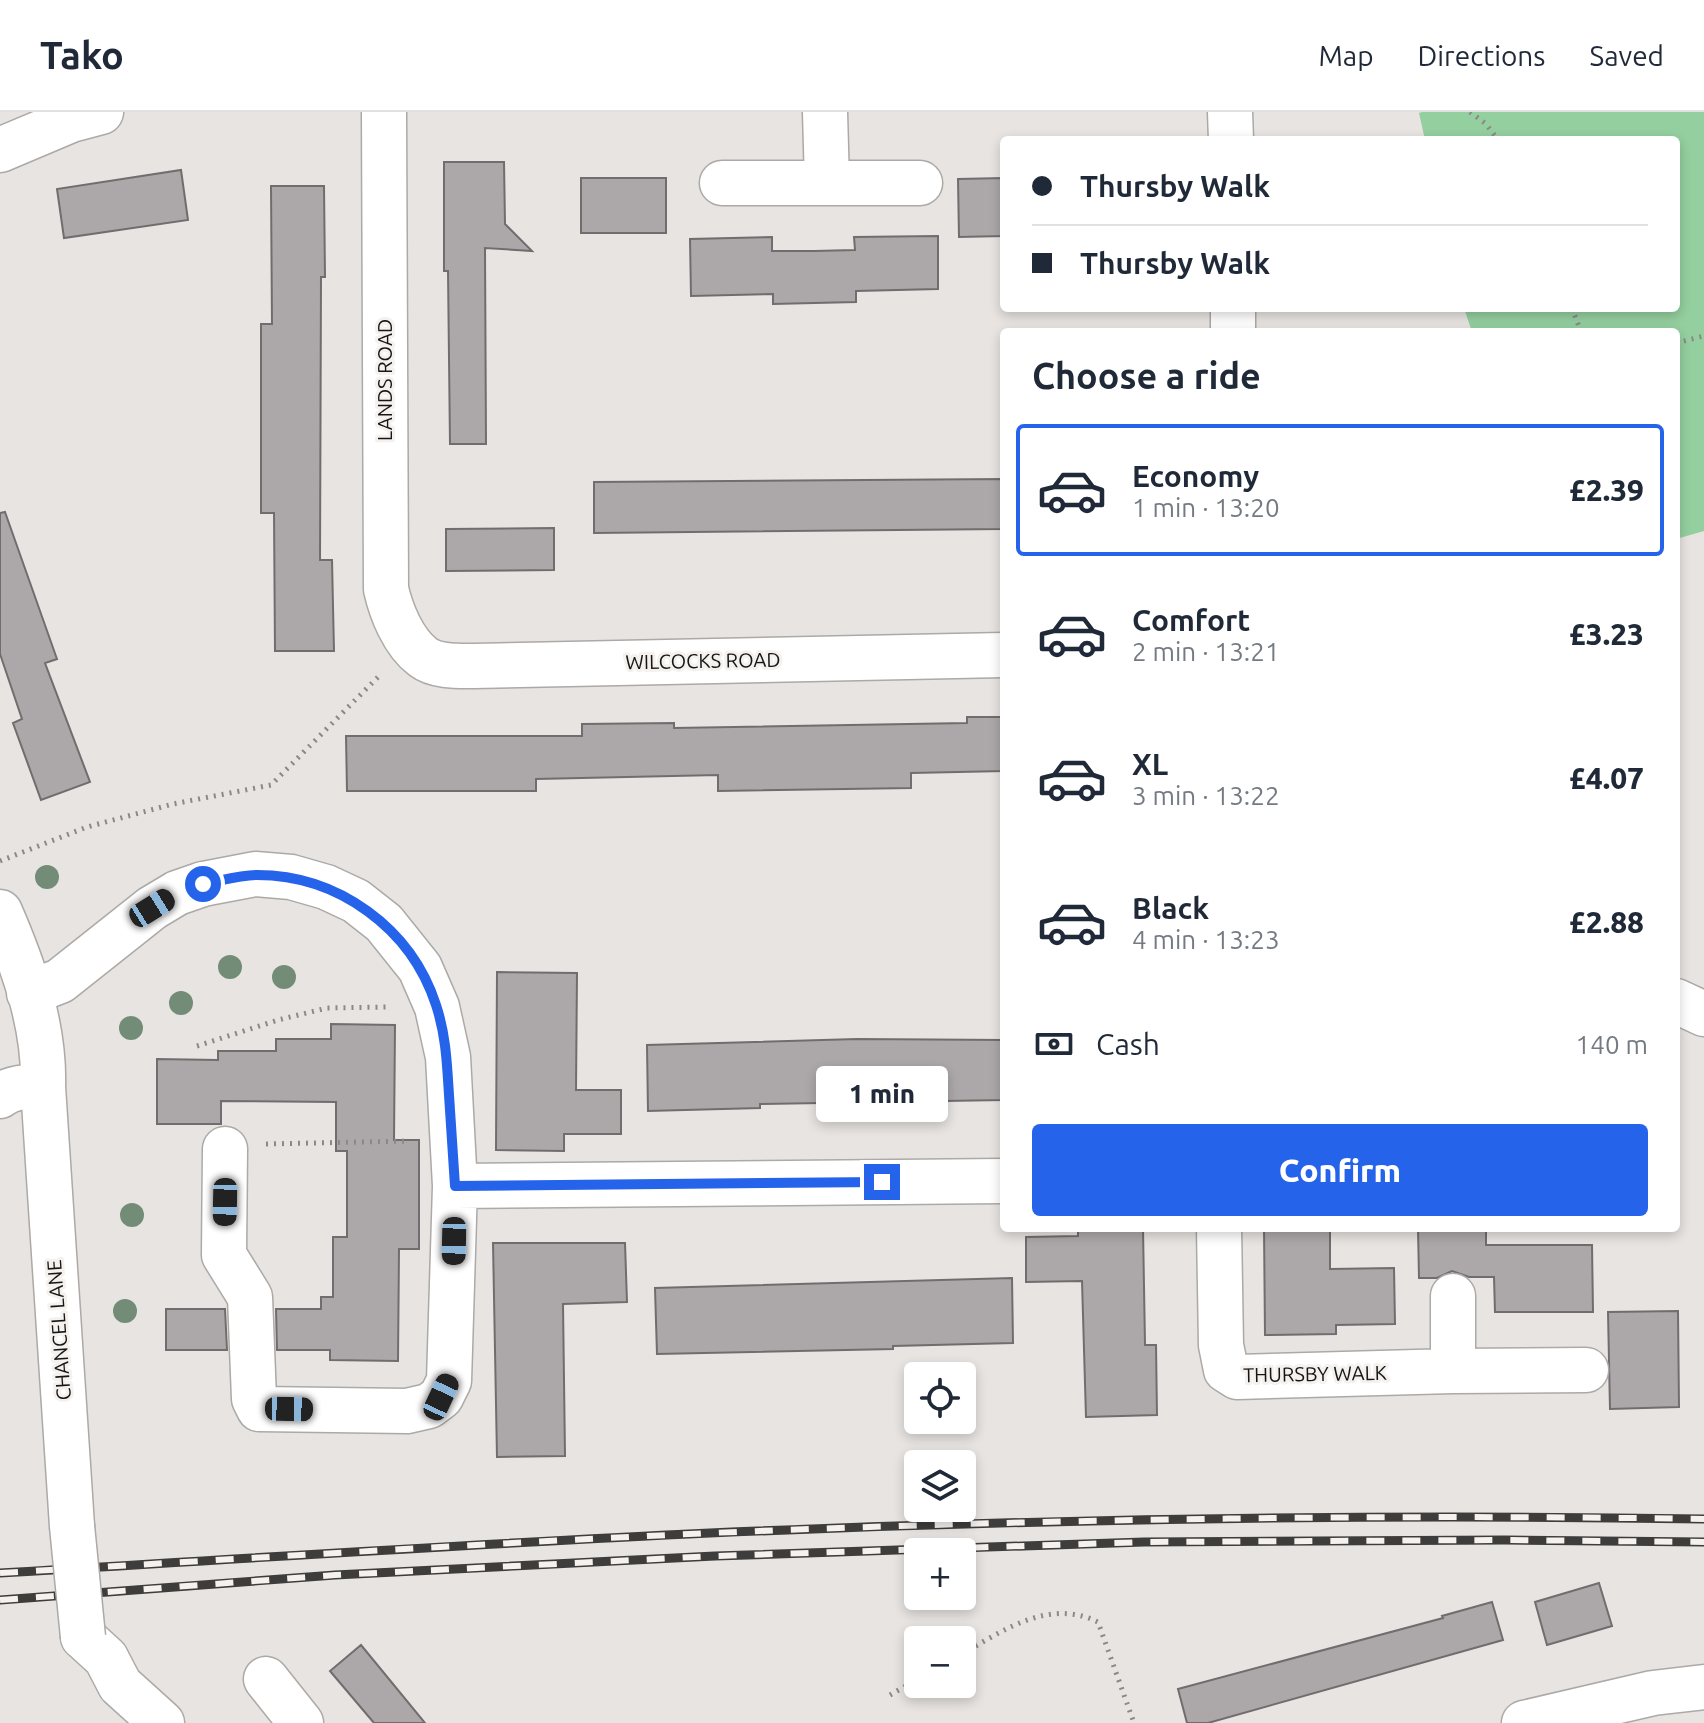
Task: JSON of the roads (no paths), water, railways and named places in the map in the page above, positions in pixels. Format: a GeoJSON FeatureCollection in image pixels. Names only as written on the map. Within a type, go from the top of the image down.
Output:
{"type":"FeatureCollection","features":[{"type":"Feature","properties":{"kind":"street"},"geometry":{"type":"LineString","coordinates":[[0,150],[71,120],[101,112]]}},
{"type":"Feature","properties":{"kind":"street","name":"LANDS ROAD"},"geometry":{"type":"LineString","coordinates":[[384,112],[386,589],[390,605],[410,643]]}},
{"type":"Feature","properties":{"kind":"street"},"geometry":{"type":"LineString","coordinates":[[825,112],[827,183]]}},
{"type":"Feature","properties":{"kind":"street"},"geometry":{"type":"LineString","coordinates":[[1230,112],[1231,136]]}},
{"type":"Feature","properties":{"kind":"street"},"geometry":{"type":"LineString","coordinates":[[722,183],[920,183]]}},
{"type":"Feature","properties":{"kind":"street","name":"WILCOCKS ROAD"},"geometry":{"type":"LineString","coordinates":[[410,643],[423,657],[453,666],[1000,655]]}},
{"type":"Feature","properties":{"kind":"street"},"geometry":{"type":"LineString","coordinates":[[29,993],[60,981],[152,908],[177,893],[203,884],[255,874],[291,877],[326,887],[356,901],[384,923],[420,968],[437,1007],[448,1057],[455,1186],[452,1350],[449,1381],[441,1397],[429,1406],[407,1411],[259,1409],[254,1399],[250,1297],[224,1255],[225,1149]]}},
{"type":"Feature","properties":{"kind":"street","name":"CHANCEL LANE"},"geometry":{"type":"LineString","coordinates":[[0,912],[17,952],[42,1046],[72,1526],[83,1637],[106,1658],[120,1685],[162,1723]]}},
{"type":"Feature","properties":{"kind":"street"},"geometry":{"type":"LineString","coordinates":[[1680,1003],[1704,1014]]}},
{"type":"Feature","properties":{"kind":"street"},"geometry":{"type":"LineString","coordinates":[[0,1096],[32,1086],[43,1087]]}},
{"type":"Feature","properties":{"kind":"street"},"geometry":{"type":"LineString","coordinates":[[455,1186],[1000,1181]]}},
{"type":"Feature","properties":{"kind":"street","name":"THURSBY WALK"},"geometry":{"type":"LineString","coordinates":[[1219,1232],[1221,1345],[1226,1370],[1237,1377],[1586,1370]]}},
{"type":"Feature","properties":{"kind":"street"},"geometry":{"type":"LineString","coordinates":[[1453,1296],[1453,1371]]}},
{"type":"Feature","properties":{"kind":"street"},"geometry":{"type":"LineString","coordinates":[[266,1679],[301,1723]]}},
{"type":"Feature","properties":{"kind":"street"},"geometry":{"type":"LineString","coordinates":[[1524,1723],[1653,1693],[1704,1687]]}},
{"type":"Feature","properties":{"kind":"railway"},"geometry":{"type":"LineString","coordinates":[[0,1573],[621,1537],[958,1524],[1331,1518],[1704,1519]]}},
{"type":"Feature","properties":{"kind":"railway"},"geometry":{"type":"LineString","coordinates":[[0,1600],[335,1575],[715,1556],[1144,1542],[1704,1542]]}}]}
